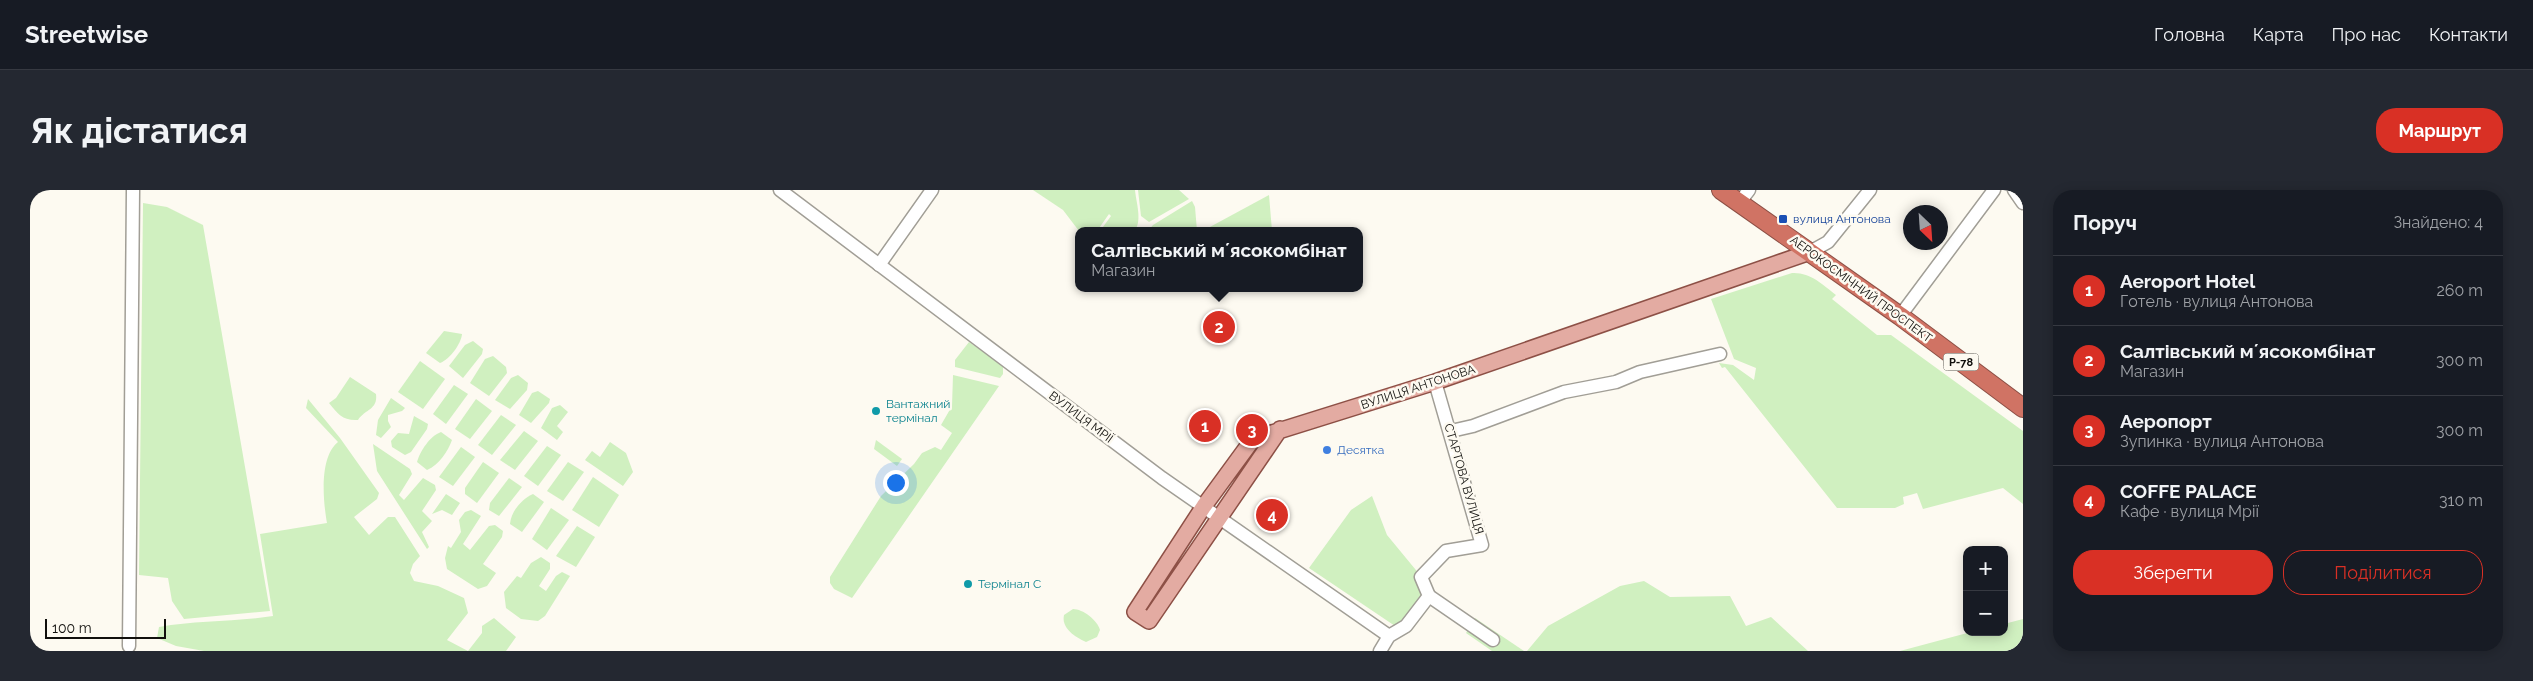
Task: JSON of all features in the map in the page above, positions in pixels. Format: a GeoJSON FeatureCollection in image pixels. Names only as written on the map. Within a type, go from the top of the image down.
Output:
{"type":"FeatureCollection","features":[{"type":"Feature","properties":{"kind":"highway","name":"АЕРОКОСМІЧНИЙ ПРОСПЕКТ"},"geometry":{"type":"LineString","coordinates":[[1721,190],[1744,196],[1810,252],[1900,316],[2023,408]]}},
{"type":"Feature","properties":{"kind":"main road","name":"ВУЛИЦЯ АНТОНОВА"},"geometry":{"type":"LineString","coordinates":[[1280,429],[1149,621],[1136,612],[1204,506],[1253,439],[1280,429],[1435,382],[1810,252]]}},
{"type":"Feature","properties":{"kind":"street"},"geometry":{"type":"LineString","coordinates":[[129,646],[134,190]]}},
{"type":"Feature","properties":{"kind":"street","name":"ВУЛИЦЯ МРІЇ"},"geometry":{"type":"LineString","coordinates":[[780,190],[1120,447],[1389,636]]}},
{"type":"Feature","properties":{"kind":"street"},"geometry":{"type":"LineString","coordinates":[[879,265],[932,190]]}},
{"type":"Feature","properties":{"kind":"street"},"geometry":{"type":"LineString","coordinates":[[1810,252],[1828,242],[1870,190]]}},
{"type":"Feature","properties":{"kind":"street"},"geometry":{"type":"LineString","coordinates":[[1900,316],[1994,190]]}},
{"type":"Feature","properties":{"kind":"street"},"geometry":{"type":"LineString","coordinates":[[2014,190],[2023,202]]}},
{"type":"Feature","properties":{"kind":"street"},"geometry":{"type":"LineString","coordinates":[[1451,432],[1473,426],[1564,392],[1616,382],[1640,372],[1720,354]]}},
{"type":"Feature","properties":{"kind":"street","name":"СТАРТОВА ВУЛИЦЯ"},"geometry":{"type":"LineString","coordinates":[[1429,596],[1421,577],[1446,551],[1482,545],[1451,432],[1435,382]]}},
{"type":"Feature","properties":{"kind":"street"},"geometry":{"type":"LineString","coordinates":[[1380,651],[1389,636],[1406,626],[1429,596],[1493,640]]}},
{"type":"Feature","properties":{"kind":"green space"},"geometry":{"type":"Polygon","coordinates":[[[1033,190],[1135,190],[1139,217],[1137,227],[1103,227],[1111,216],[1109,214],[1100,227],[1076,227],[1063,210],[1033,190]]]}},
{"type":"Feature","properties":{"kind":"green space"},"geometry":{"type":"Polygon","coordinates":[[[1138,190],[1179,190],[1189,199],[1149,222],[1141,216],[1138,190]]]}},
{"type":"Feature","properties":{"kind":"green space"},"geometry":{"type":"Polygon","coordinates":[[[1269,195],[1272,227],[1210,227],[1269,195]]]}},
{"type":"Feature","properties":{"kind":"green space"},"geometry":{"type":"Polygon","coordinates":[[[1192,201],[1195,207],[1197,227],[1151,227],[1192,201]]]}},
{"type":"Feature","properties":{"kind":"green space"},"geometry":{"type":"Polygon","coordinates":[[[143,203],[167,207],[203,225],[270,611],[184,619],[172,601],[168,578],[139,575],[143,203]]]}},
{"type":"Feature","properties":{"kind":"green space"},"geometry":{"type":"Polygon","coordinates":[[[1792,273],[1804,274],[1821,283],[1836,295],[1832,299],[1877,335],[1891,335],[2023,431],[2023,504],[2003,488],[1923,509],[1917,493],[1903,497],[1904,504],[1895,508],[1837,508],[1725,367],[1722,368],[1719,363],[1733,365],[1754,380],[1756,368],[1734,359],[1711,299],[1792,273]]]}},
{"type":"Feature","properties":{"kind":"green space"},"geometry":{"type":"Polygon","coordinates":[[[444,331],[462,334],[460,342],[454,351],[440,363],[426,353],[444,331]]]}},
{"type":"Feature","properties":{"kind":"green space"},"geometry":{"type":"Polygon","coordinates":[[[473,341],[483,349],[482,354],[463,378],[449,366],[465,345],[473,341]]]}},
{"type":"Feature","properties":{"kind":"green space"},"geometry":{"type":"Polygon","coordinates":[[[969,342],[1003,366],[1003,374],[1000,378],[955,367],[955,360],[969,342]]]}},
{"type":"Feature","properties":{"kind":"green space"},"geometry":{"type":"Polygon","coordinates":[[[493,356],[506,367],[507,373],[489,396],[470,383],[485,359],[493,356]]]}},
{"type":"Feature","properties":{"kind":"green space"},"geometry":{"type":"Polygon","coordinates":[[[420,361],[445,379],[423,409],[398,392],[420,361]]]}},
{"type":"Feature","properties":{"kind":"green space"},"geometry":{"type":"Polygon","coordinates":[[[518,375],[528,383],[527,390],[510,409],[495,400],[511,378],[518,375]]]}},
{"type":"Feature","properties":{"kind":"green space"},"geometry":{"type":"Polygon","coordinates":[[[953,375],[999,386],[852,598],[834,589],[830,583],[830,577],[881,496],[914,464],[922,453],[935,447],[941,450],[952,433],[941,425],[952,406],[953,375]]]}},
{"type":"Feature","properties":{"kind":"green space"},"geometry":{"type":"Polygon","coordinates":[[[350,377],[376,394],[373,406],[358,420],[341,416],[329,403],[336,398],[350,377]]]}},
{"type":"Feature","properties":{"kind":"green space"},"geometry":{"type":"Polygon","coordinates":[[[454,385],[468,394],[446,424],[433,414],[454,385]]]}},
{"type":"Feature","properties":{"kind":"green space"},"geometry":{"type":"Polygon","coordinates":[[[538,391],[550,399],[549,403],[531,423],[519,415],[532,393],[538,391]]]}},
{"type":"Feature","properties":{"kind":"green space"},"geometry":{"type":"Polygon","coordinates":[[[391,398],[405,408],[402,411],[388,415],[391,427],[381,438],[376,435],[378,420],[391,398]]]}},
{"type":"Feature","properties":{"kind":"green space"},"geometry":{"type":"Polygon","coordinates":[[[308,399],[340,438],[379,493],[377,499],[354,517],[369,535],[388,517],[395,517],[420,556],[413,564],[410,573],[414,581],[438,586],[464,598],[468,613],[447,640],[468,651],[204,651],[176,646],[157,638],[159,627],[273,616],[260,534],[327,523],[324,503],[325,468],[332,449],[338,442],[306,408],[308,399]]]}},
{"type":"Feature","properties":{"kind":"green space"},"geometry":{"type":"Polygon","coordinates":[[[476,399],[492,411],[470,439],[455,429],[476,399]]]}},
{"type":"Feature","properties":{"kind":"green space"},"geometry":{"type":"Polygon","coordinates":[[[560,405],[568,412],[557,426],[563,432],[557,440],[541,428],[552,408],[560,405]]]}},
{"type":"Feature","properties":{"kind":"green space"},"geometry":{"type":"Polygon","coordinates":[[[501,415],[516,425],[492,455],[478,445],[501,415]]]}},
{"type":"Feature","properties":{"kind":"green space"},"geometry":{"type":"Polygon","coordinates":[[[414,416],[428,424],[427,429],[411,452],[405,455],[392,447],[391,441],[398,433],[409,434],[414,416]]]}},
{"type":"Feature","properties":{"kind":"green space"},"geometry":{"type":"Polygon","coordinates":[[[524,431],[538,441],[515,470],[500,460],[524,431]]]}},
{"type":"Feature","properties":{"kind":"green space"},"geometry":{"type":"Polygon","coordinates":[[[441,432],[452,440],[442,457],[427,470],[417,462],[418,458],[429,440],[441,432]]]}},
{"type":"Feature","properties":{"kind":"green space"},"geometry":{"type":"Polygon","coordinates":[[[876,440],[902,459],[897,466],[874,449],[876,440]]]}},
{"type":"Feature","properties":{"kind":"green space"},"geometry":{"type":"Polygon","coordinates":[[[610,442],[626,453],[633,472],[623,486],[585,460],[592,451],[600,457],[610,442]]]}},
{"type":"Feature","properties":{"kind":"green space"},"geometry":{"type":"Polygon","coordinates":[[[373,444],[410,469],[412,474],[399,495],[404,500],[423,478],[435,485],[436,490],[422,511],[432,521],[422,532],[429,547],[427,549],[377,471],[373,444]]]}},
{"type":"Feature","properties":{"kind":"green space"},"geometry":{"type":"Polygon","coordinates":[[[547,446],[561,455],[538,486],[524,476],[547,446]]]}},
{"type":"Feature","properties":{"kind":"green space"},"geometry":{"type":"Polygon","coordinates":[[[461,447],[475,457],[453,486],[439,477],[461,447]]]}},
{"type":"Feature","properties":{"kind":"green space"},"geometry":{"type":"Polygon","coordinates":[[[483,462],[499,473],[477,503],[465,494],[465,488],[483,462]]]}},
{"type":"Feature","properties":{"kind":"green space"},"geometry":{"type":"Polygon","coordinates":[[[568,462],[584,472],[563,501],[547,491],[568,462]]]}},
{"type":"Feature","properties":{"kind":"green space"},"geometry":{"type":"Polygon","coordinates":[[[593,477],[619,495],[599,527],[572,510],[593,477]]]}},
{"type":"Feature","properties":{"kind":"green space"},"geometry":{"type":"Polygon","coordinates":[[[509,478],[522,487],[499,516],[489,510],[490,503],[509,478]]]}},
{"type":"Feature","properties":{"kind":"green space"},"geometry":{"type":"Polygon","coordinates":[[[446,494],[460,503],[452,515],[442,510],[432,514],[446,494]]]}},
{"type":"Feature","properties":{"kind":"green space"},"geometry":{"type":"Polygon","coordinates":[[[533,494],[544,502],[522,532],[510,524],[512,515],[525,499],[533,494]]]}},
{"type":"Feature","properties":{"kind":"green space"},"geometry":{"type":"Polygon","coordinates":[[[1372,496],[1387,535],[1420,575],[1425,596],[1398,628],[1309,568],[1351,510],[1372,496]]]}},
{"type":"Feature","properties":{"kind":"green space"},"geometry":{"type":"Polygon","coordinates":[[[551,508],[569,520],[547,550],[532,539],[551,508]]]}},
{"type":"Feature","properties":{"kind":"green space"},"geometry":{"type":"Polygon","coordinates":[[[471,510],[481,516],[463,544],[470,550],[489,526],[495,525],[503,531],[502,537],[483,564],[496,573],[487,586],[478,589],[447,569],[445,558],[448,546],[451,548],[461,532],[459,520],[465,512],[471,510]]]}},
{"type":"Feature","properties":{"kind":"green space"},"geometry":{"type":"Polygon","coordinates":[[[577,526],[595,537],[576,567],[556,556],[577,526]]]}},
{"type":"Feature","properties":{"kind":"green space"},"geometry":{"type":"Polygon","coordinates":[[[541,557],[550,563],[550,569],[539,586],[546,591],[556,576],[562,572],[570,576],[545,616],[538,621],[521,619],[506,608],[504,592],[517,576],[521,578],[531,563],[541,557]]]}},
{"type":"Feature","properties":{"kind":"green space"},"geometry":{"type":"Polygon","coordinates":[[[1644,581],[1670,597],[1730,596],[1746,626],[1771,617],[1808,651],[1527,651],[1548,626],[1620,586],[1644,581]]]}},
{"type":"Feature","properties":{"kind":"green space"},"geometry":{"type":"Polygon","coordinates":[[[1073,609],[1085,613],[1096,622],[1100,630],[1097,637],[1086,642],[1070,632],[1065,624],[1064,615],[1073,609]]]}},
{"type":"Feature","properties":{"kind":"green space"},"geometry":{"type":"Polygon","coordinates":[[[494,618],[516,637],[506,651],[468,651],[482,633],[482,626],[494,618]]]}},
{"type":"Feature","properties":{"kind":"green space"},"geometry":{"type":"Polygon","coordinates":[[[1475,618],[1524,651],[1492,651],[1466,633],[1475,618]]]}},
{"type":"Feature","properties":{"kind":"green space"},"geometry":{"type":"Polygon","coordinates":[[[2023,619],[2023,651],[1900,651],[1963,634],[1963,636],[2008,636],[2008,623],[2023,619]]]}},
{"type":"Feature","properties":{"kind":"place","name":"вулиця Антонова"},"geometry":{"type":"Point","coordinates":[1783,219]}},
{"type":"Feature","properties":{"kind":"place","name":"Салтівський мʼясокомбінат"},"geometry":{"type":"Point","coordinates":[1219,327]}},
{"type":"Feature","properties":{"kind":"place","name":"Вантажний термінал"},"geometry":{"type":"Point","coordinates":[876,411]}},
{"type":"Feature","properties":{"kind":"place","name":"Aeroport Hotel"},"geometry":{"type":"Point","coordinates":[1205,426]}},
{"type":"Feature","properties":{"kind":"place","name":"Аеропорт"},"geometry":{"type":"Point","coordinates":[1252,430]}},
{"type":"Feature","properties":{"kind":"place","name":"Десятка"},"geometry":{"type":"Point","coordinates":[1327,450]}},
{"type":"Feature","properties":{"kind":"place","name":"COFFE PALACE"},"geometry":{"type":"Point","coordinates":[1272,515]}},
{"type":"Feature","properties":{"kind":"place","name":"Термінал C"},"geometry":{"type":"Point","coordinates":[968,584]}}]}
